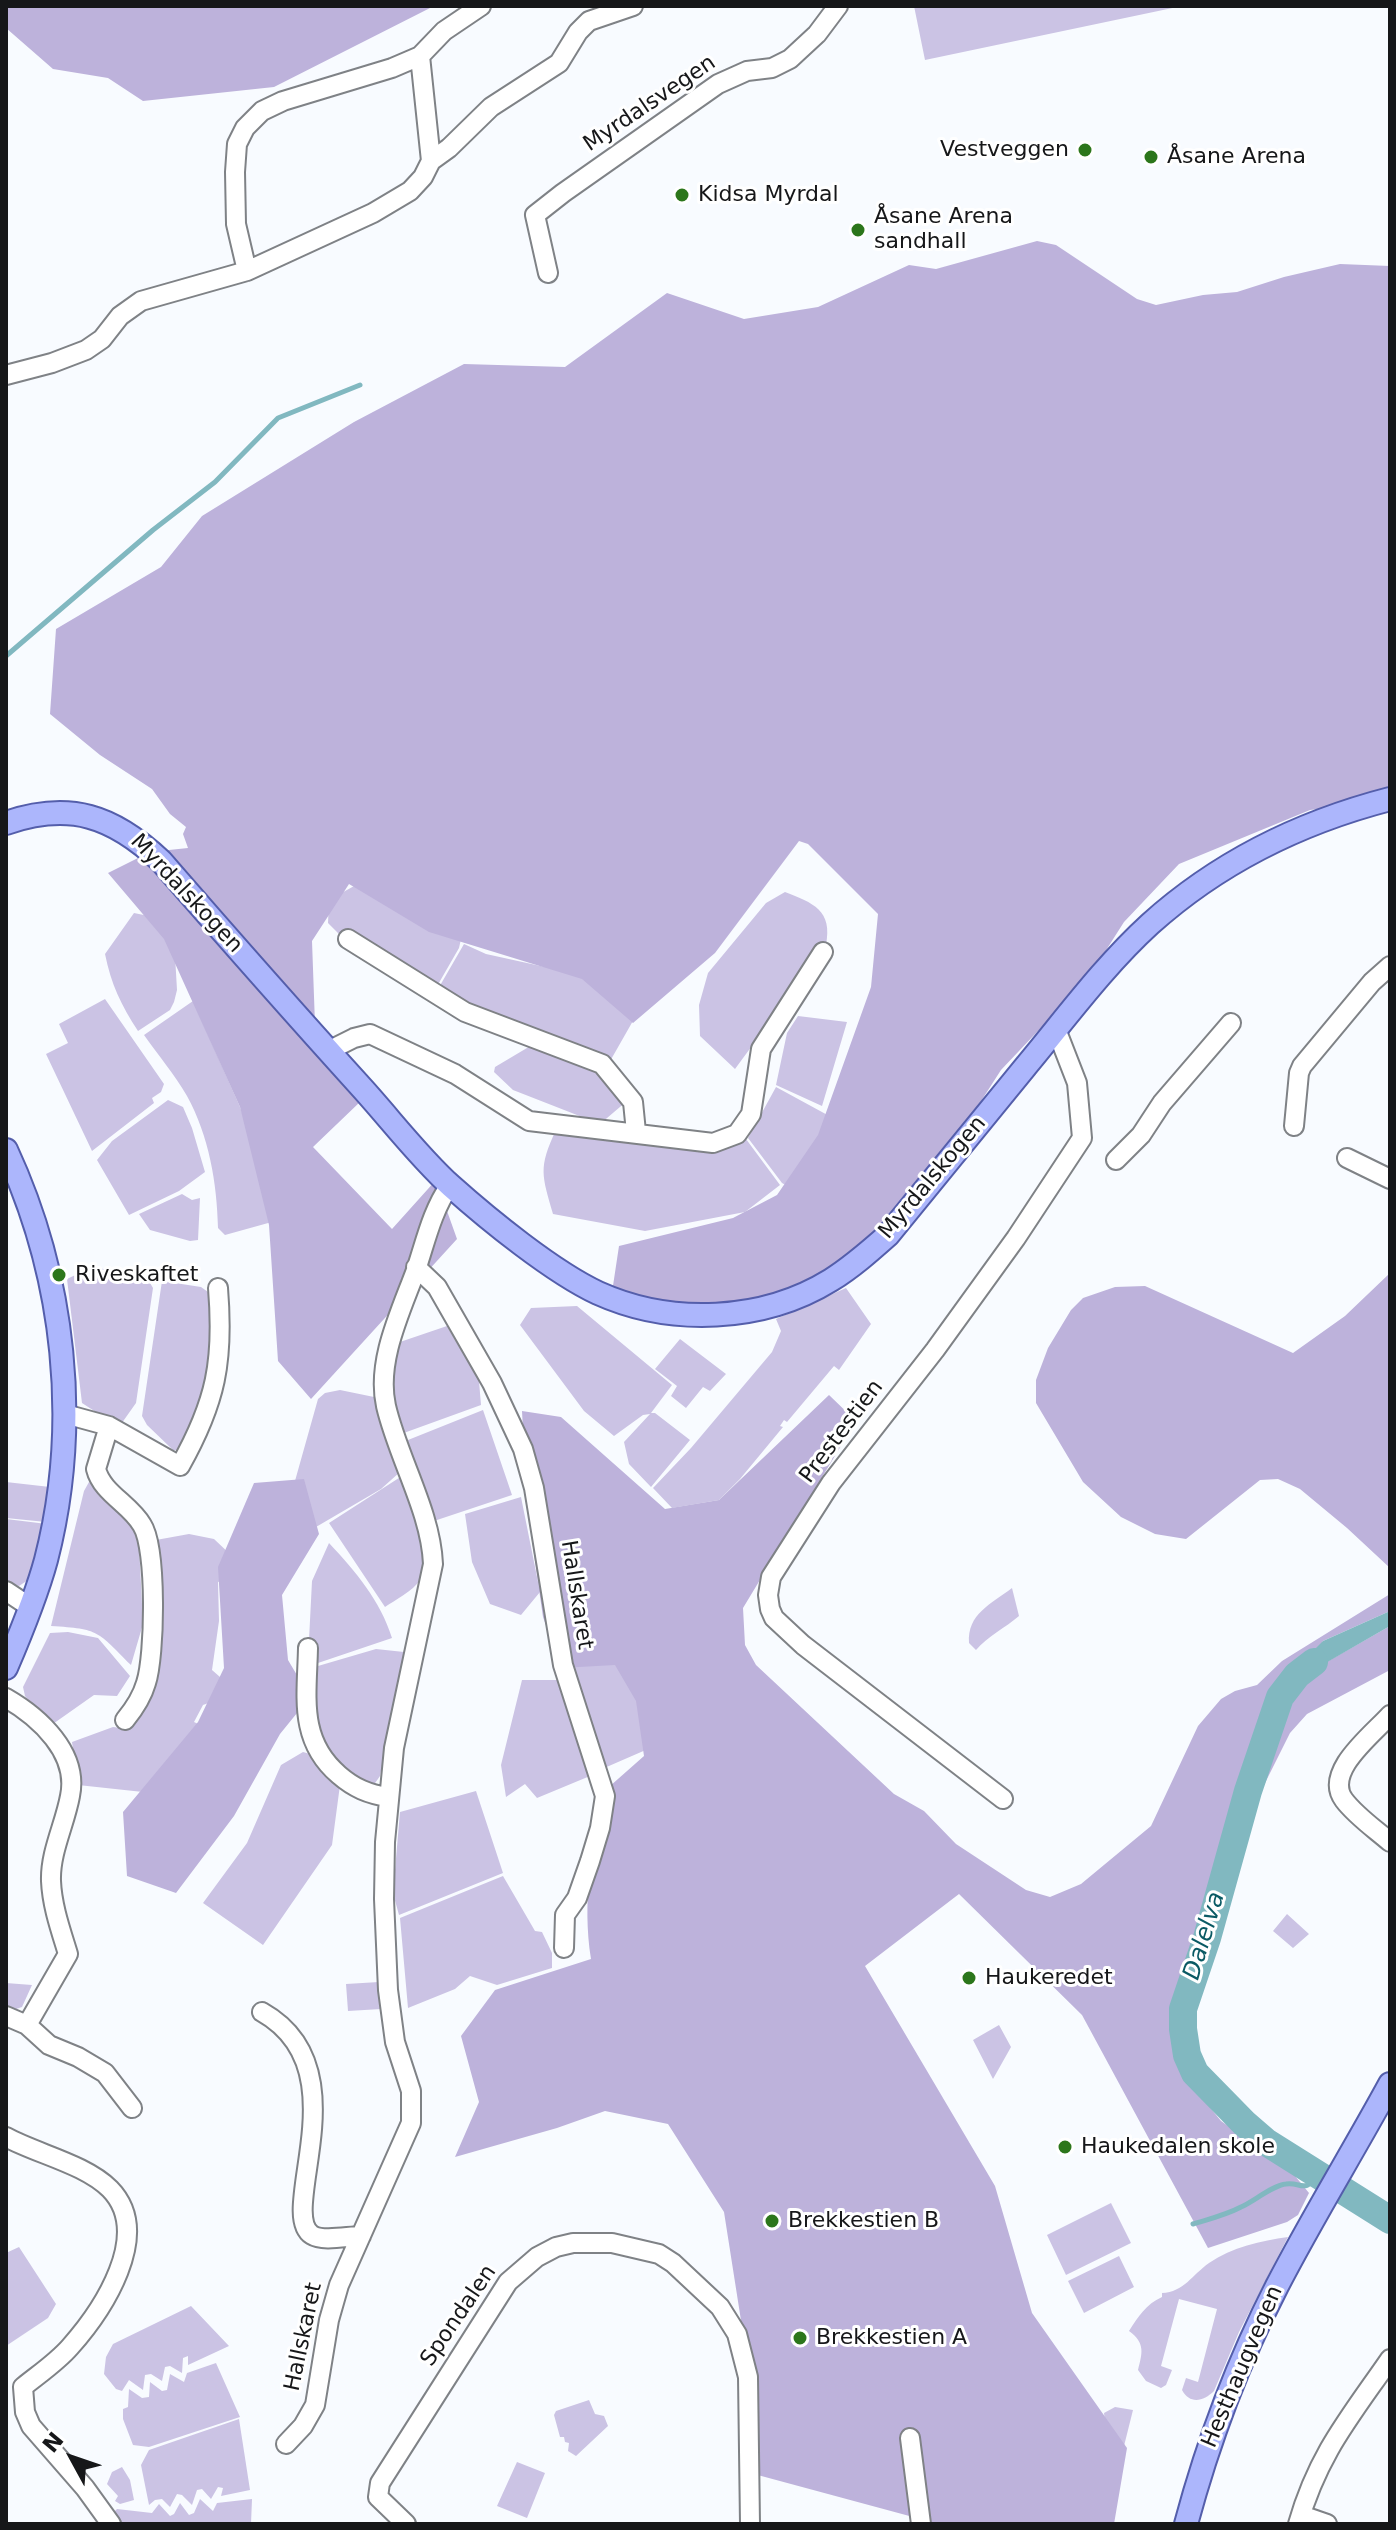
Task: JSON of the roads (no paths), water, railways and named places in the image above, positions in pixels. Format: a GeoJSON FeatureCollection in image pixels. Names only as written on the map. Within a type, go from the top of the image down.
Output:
{"type":"FeatureCollection","features":[{"type":"Feature","properties":{"kind":"main road","name":"Myrdalskogen"},"geometry":{"type":"LineString","coordinates":[[6,823],[29,815],[80,814],[100,818],[139,841],[161,861],[450,1185],[545,1259],[598,1293],[631,1305],[689,1315],[715,1315],[763,1308],[802,1295],[831,1280],[888,1235],[1125,949],[1151,923],[1216,873],[1289,832],[1348,810],[1390,799]]}},
{"type":"Feature","properties":{"kind":"main road"},"geometry":{"type":"LineString","coordinates":[[6,1150],[27,1203],[50,1278],[63,1368],[65,1414],[58,1500],[46,1560],[6,1668]]}},
{"type":"Feature","properties":{"kind":"main road"},"geometry":{"type":"LineString","coordinates":[[1383,2113],[1390,2085]]}},
{"type":"Feature","properties":{"kind":"main road","name":"Hesthaugvegen"},"geometry":{"type":"LineString","coordinates":[[1186,2524],[1209,2445],[1235,2377],[1276,2288],[1346,2162],[1383,2113]]}},
{"type":"Feature","properties":{"kind":"street"},"geometry":{"type":"LineString","coordinates":[[247,271],[236,224],[235,172],[237,144],[245,128],[262,111],[283,101],[392,68],[420,56],[444,31],[481,6]]}},
{"type":"Feature","properties":{"kind":"street"},"geometry":{"type":"LineString","coordinates":[[6,375],[86,350],[102,339],[120,316],[141,301],[247,271],[373,213],[410,191],[423,177],[431,161],[491,107],[559,63],[578,32],[589,21],[633,6]]}},
{"type":"Feature","properties":{"kind":"street","name":"Myrdalsvegen"},"geometry":{"type":"LineString","coordinates":[[548,273],[535,215],[718,84],[747,71],[772,68],[790,59],[817,34],[838,6]]}},
{"type":"Feature","properties":{"kind":"street"},"geometry":{"type":"LineString","coordinates":[[420,56],[431,161]]}},
{"type":"Feature","properties":{"kind":"street"},"geometry":{"type":"LineString","coordinates":[[348,939],[465,1012],[602,1064],[633,1102],[636,1132]]}},
{"type":"Feature","properties":{"kind":"street"},"geometry":{"type":"LineString","coordinates":[[328,1051],[370,1034],[455,1074],[529,1121],[713,1143],[737,1134],[751,1114],[761,1049],[823,952]]}},
{"type":"Feature","properties":{"kind":"street"},"geometry":{"type":"LineString","coordinates":[[1294,1126],[1302,1066],[1372,982],[1390,966]]}},
{"type":"Feature","properties":{"kind":"street"},"geometry":{"type":"LineString","coordinates":[[1116,1160],[1141,1135],[1162,1103],[1231,1023]]}},
{"type":"Feature","properties":{"kind":"street","name":"Prestestien"},"geometry":{"type":"LineString","coordinates":[[1003,1799],[803,1645],[774,1618],[768,1595],[771,1577],[831,1483],[935,1350],[1016,1238],[1082,1138],[1077,1083],[1056,1029]]}},
{"type":"Feature","properties":{"kind":"street"},"geometry":{"type":"LineString","coordinates":[[1347,1158],[1390,1179]]}},
{"type":"Feature","properties":{"kind":"street","name":"Hallskaret"},"geometry":{"type":"LineString","coordinates":[[286,2444],[303,2426],[315,2405],[333,2304],[404,2142],[413,2113],[411,2091],[395,2042],[388,1990],[384,1899],[388,1797],[401,1708],[433,1564],[430,1540],[395,1438],[384,1393],[393,1337],[439,1202],[450,1185]]}},
{"type":"Feature","properties":{"kind":"street","name":"Hallskaret"},"geometry":{"type":"LineString","coordinates":[[416,1267],[437,1287],[492,1383],[523,1449],[534,1488],[563,1665],[605,1796],[590,1861],[577,1898],[565,1915],[564,1948]]}},
{"type":"Feature","properties":{"kind":"street"},"geometry":{"type":"LineString","coordinates":[[65,1414],[109,1426],[180,1466],[199,1433],[216,1381],[221,1344],[218,1288]]}},
{"type":"Feature","properties":{"kind":"street"},"geometry":{"type":"LineString","coordinates":[[109,1426],[96,1469],[98,1477],[131,1509],[147,1534],[152,1586],[147,1681],[134,1709],[125,1720]]}},
{"type":"Feature","properties":{"kind":"street"},"geometry":{"type":"LineString","coordinates":[[6,1591],[30,1607]]}},
{"type":"Feature","properties":{"kind":"street"},"geometry":{"type":"LineString","coordinates":[[308,1648],[306,1710],[315,1747],[333,1770],[349,1783],[370,1794],[388,1797]]}},
{"type":"Feature","properties":{"kind":"street"},"geometry":{"type":"LineString","coordinates":[[6,1698],[42,1723],[65,1757],[70,1776],[71,1793],[53,1858],[51,1881],[68,1954],[27,2025]]}},
{"type":"Feature","properties":{"kind":"street"},"geometry":{"type":"LineString","coordinates":[[1390,1715],[1345,1764],[1337,1786],[1344,1800],[1390,1842]]}},
{"type":"Feature","properties":{"kind":"street"},"geometry":{"type":"LineString","coordinates":[[262,2012],[289,2032],[301,2053],[311,2083],[315,2113],[302,2207],[305,2226],[318,2238],[361,2236]]}},
{"type":"Feature","properties":{"kind":"street"},"geometry":{"type":"LineString","coordinates":[[6,2016],[27,2025],[49,2045],[105,2073],[132,2108]]}},
{"type":"Feature","properties":{"kind":"street"},"geometry":{"type":"LineString","coordinates":[[6,2137],[95,2177],[111,2190],[121,2205],[126,2223],[126,2244],[120,2268],[92,2319],[68,2349],[15,2390],[31,2426],[85,2488],[111,2524]]}},
{"type":"Feature","properties":{"kind":"street","name":"Spondalen"},"geometry":{"type":"LineString","coordinates":[[406,2524],[378,2497],[380,2483],[482,2319],[508,2282],[537,2257],[556,2247],[591,2242],[645,2249],[673,2263],[720,2307],[737,2334],[748,2377],[750,2524]]}},
{"type":"Feature","properties":{"kind":"street"},"geometry":{"type":"LineString","coordinates":[[1327,2524],[1300,2519],[1321,2461],[1334,2437],[1390,2359]]}},
{"type":"Feature","properties":{"kind":"street"},"geometry":{"type":"LineString","coordinates":[[910,2438],[921,2524]]}},
{"type":"Feature","properties":{"kind":"water"},"geometry":{"type":"Polygon","coordinates":[[[1390,1611],[1390,1626],[1310,1672],[1292,1693],[1283,1681],[1323,1641],[1390,1611]]]}},
{"type":"Feature","properties":{"kind":"waterway"},"geometry":{"type":"LineString","coordinates":[[6,656],[153,530],[215,482],[278,418],[360,385]]}},
{"type":"Feature","properties":{"kind":"waterway","name":"Dalelva"},"geometry":{"type":"LineString","coordinates":[[1314,1662],[1297,1675],[1280,1697],[1248,1791],[1207,1938],[1183,2009],[1183,2029],[1187,2055],[1195,2073],[1244,2123],[1266,2142],[1390,2220]]}},
{"type":"Feature","properties":{"kind":"waterway"},"geometry":{"type":"LineString","coordinates":[[1193,2224],[1235,2210],[1281,2185],[1306,2186],[1319,2175]]}},
{"type":"Feature","properties":{"kind":"place","name":"Vestveggen"},"geometry":{"type":"Point","coordinates":[1085,150]}},
{"type":"Feature","properties":{"kind":"place","name":"Åsane Arena"},"geometry":{"type":"Point","coordinates":[1151,157]}},
{"type":"Feature","properties":{"kind":"place","name":"Kidsa Myrdal"},"geometry":{"type":"Point","coordinates":[682,195]}},
{"type":"Feature","properties":{"kind":"place","name":"Åsane Arena sandhall"},"geometry":{"type":"Point","coordinates":[858,230]}},
{"type":"Feature","properties":{"kind":"place","name":"Riveskaftet"},"geometry":{"type":"Point","coordinates":[59,1275]}},
{"type":"Feature","properties":{"kind":"place","name":"Haukeredet"},"geometry":{"type":"Point","coordinates":[969,1978]}},
{"type":"Feature","properties":{"kind":"place","name":"Haukedalen skole"},"geometry":{"type":"Point","coordinates":[1065,2147]}},
{"type":"Feature","properties":{"kind":"place","name":"Brekkestien B"},"geometry":{"type":"Point","coordinates":[772,2221]}},
{"type":"Feature","properties":{"kind":"place","name":"Brekkestien A"},"geometry":{"type":"Point","coordinates":[800,2338]}}]}
